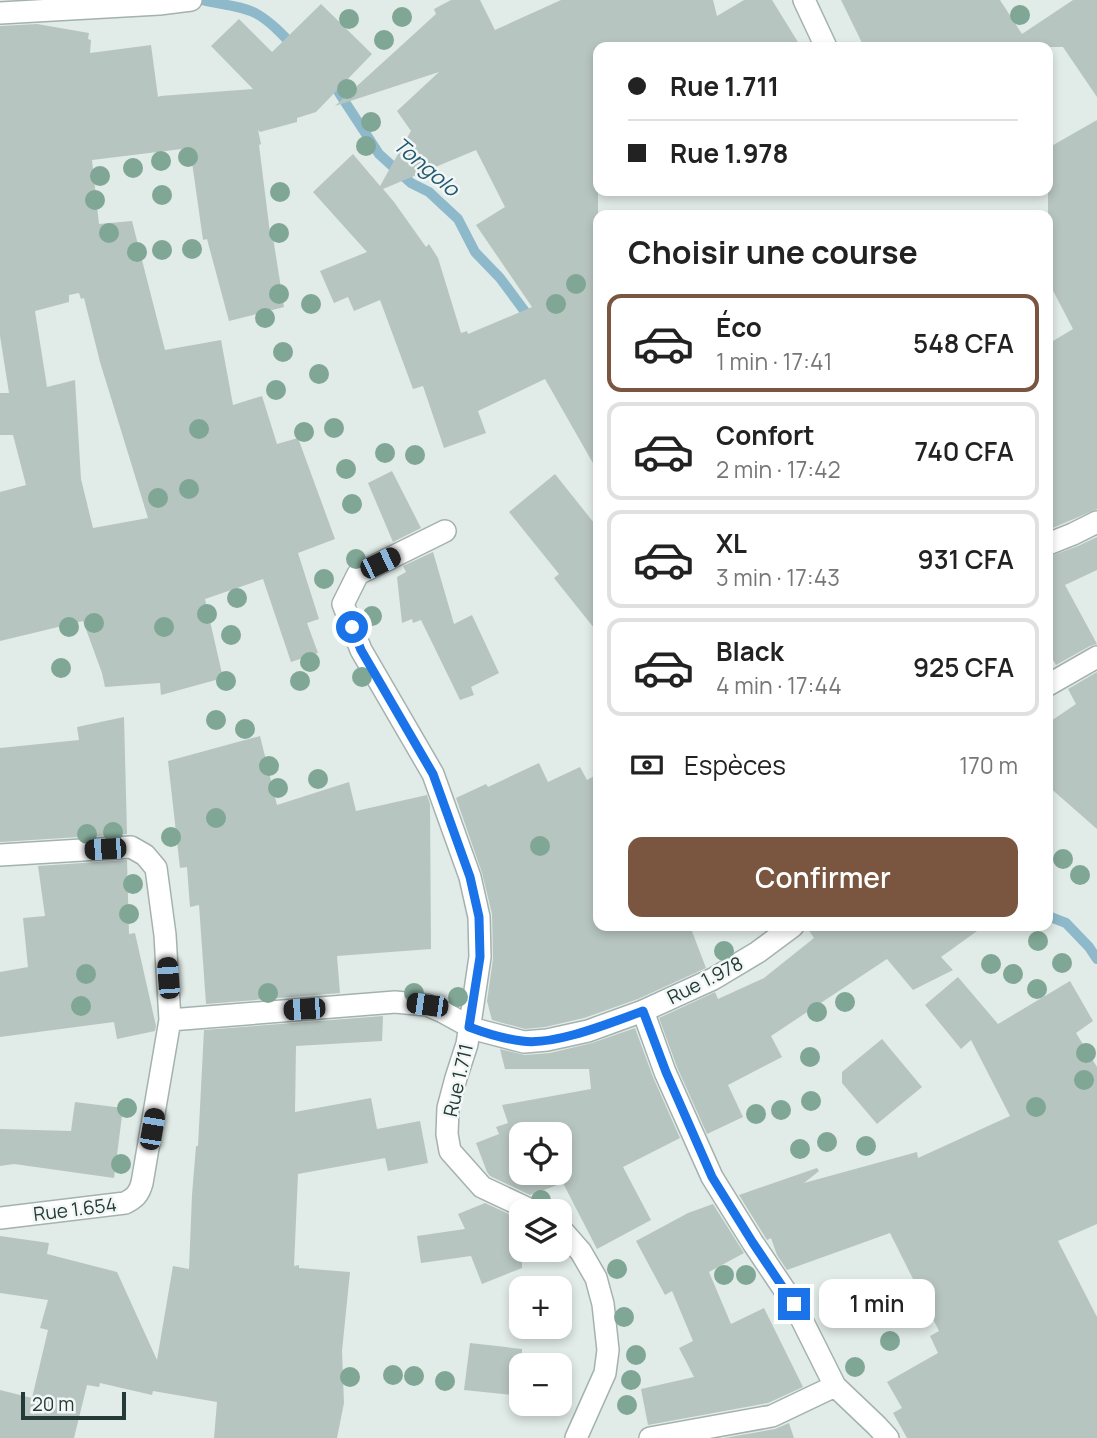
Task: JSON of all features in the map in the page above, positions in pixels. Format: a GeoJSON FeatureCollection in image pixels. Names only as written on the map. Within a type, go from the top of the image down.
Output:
{"type":"FeatureCollection","features":[{"type":"Feature","properties":{"kind":"street"},"geometry":{"type":"LineString","coordinates":[[0,13],[191,0]]}},
{"type":"Feature","properties":{"kind":"street"},"geometry":{"type":"LineString","coordinates":[[804,0],[824,42]]}},
{"type":"Feature","properties":{"kind":"street"},"geometry":{"type":"LineString","coordinates":[[1053,542],[1097,522]]}},
{"type":"Feature","properties":{"kind":"street","name":"Rue 1.711"},"geometry":{"type":"LineString","coordinates":[[445,531],[358,574],[344,604],[361,650],[433,774],[470,877],[479,917],[480,957],[472,1028],[448,1108],[447,1134],[450,1151],[482,1187],[509,1200]]}},
{"type":"Feature","properties":{"kind":"street"},"geometry":{"type":"LineString","coordinates":[[1053,681],[1097,657]]}},
{"type":"Feature","properties":{"kind":"street","name":"Rue 1.654"},"geometry":{"type":"LineString","coordinates":[[0,855],[131,847],[145,855],[156,868],[165,935],[170,1020],[142,1183],[135,1198],[125,1203],[0,1218]]}},
{"type":"Feature","properties":{"kind":"street","name":"Rue 1.978"},"geometry":{"type":"LineString","coordinates":[[786,931],[724,972],[643,1011],[666,1072],[712,1177],[794,1304],[835,1386],[887,1438]]}},
{"type":"Feature","properties":{"kind":"street"},"geometry":{"type":"LineString","coordinates":[[170,1020],[396,1002],[427,1005],[472,1028],[524,1042],[587,1031],[643,1011]]}},
{"type":"Feature","properties":{"kind":"street"},"geometry":{"type":"LineString","coordinates":[[572,1242],[596,1278],[603,1304],[608,1350],[605,1373],[583,1437]]}},
{"type":"Feature","properties":{"kind":"street"},"geometry":{"type":"LineString","coordinates":[[650,1438],[772,1416],[835,1386]]}},
{"type":"Feature","properties":{"kind":"building"},"geometry":{"type":"Polygon","coordinates":[[[451,0],[480,0],[495,30],[561,0],[713,0],[717,16],[744,0],[772,0],[798,42],[593,42],[593,196],[598,196],[598,210],[593,210],[593,463],[545,379],[478,411],[486,433],[444,448],[423,386],[413,389],[380,300],[354,311],[348,297],[334,303],[320,271],[367,252],[313,192],[353,154],[380,186],[411,131],[397,111],[439,72],[335,106],[436,14],[434,9],[451,0]],[[476,150],[383,189],[426,247],[429,244],[438,258],[461,333],[467,331],[468,334],[532,307],[476,225],[505,207],[476,150]]]}},
{"type":"Feature","properties":{"kind":"building"},"geometry":{"type":"Polygon","coordinates":[[[841,0],[1000,0],[1022,34],[1073,0],[1097,0],[1097,97],[1063,47],[1053,47],[1053,42],[862,42],[841,0]]]}},
{"type":"Feature","properties":{"kind":"building"},"geometry":{"type":"Polygon","coordinates":[[[321,4],[372,54],[316,112],[297,118],[297,122],[260,132],[258,130],[270,233],[272,231],[284,307],[229,321],[207,239],[203,240],[190,148],[92,160],[99,224],[132,221],[165,350],[221,340],[233,405],[262,396],[277,444],[298,438],[335,539],[298,553],[319,619],[307,623],[318,653],[291,662],[263,579],[205,599],[223,678],[161,695],[160,683],[105,687],[83,621],[0,641],[0,492],[26,485],[13,435],[0,435],[0,393],[9,393],[0,336],[0,26],[37,24],[89,33],[90,53],[151,45],[158,97],[253,89],[211,46],[239,19],[272,52],[321,4]],[[79,293],[69,295],[69,302],[35,311],[47,387],[75,380],[81,479],[93,528],[148,518],[100,362],[84,298],[81,299],[79,293]]]}},
{"type":"Feature","properties":{"kind":"building"},"geometry":{"type":"Polygon","coordinates":[[[1097,120],[1097,509],[1053,528],[1053,341],[1073,329],[1053,291],[1053,210],[1048,210],[1048,196],[1053,196],[1053,145],[1097,120]]]}},
{"type":"Feature","properties":{"kind":"building"},"geometry":{"type":"Polygon","coordinates":[[[392,471],[421,528],[393,542],[368,483],[392,471]]]}},
{"type":"Feature","properties":{"kind":"building"},"geometry":{"type":"Polygon","coordinates":[[[555,474],[593,522],[593,627],[554,578],[559,574],[509,512],[555,474]]]}},
{"type":"Feature","properties":{"kind":"building"},"geometry":{"type":"Polygon","coordinates":[[[1097,537],[1097,570],[1065,585],[1097,644],[1056,665],[1053,660],[1053,555],[1097,537]]]}},
{"type":"Feature","properties":{"kind":"building"},"geometry":{"type":"Polygon","coordinates":[[[433,552],[454,624],[472,615],[499,673],[471,687],[474,695],[460,700],[421,620],[413,623],[412,619],[402,623],[397,577],[406,572],[403,566],[433,552]]]}},
{"type":"Feature","properties":{"kind":"building"},"geometry":{"type":"Polygon","coordinates":[[[1097,672],[1097,829],[1053,790],[1053,720],[1076,704],[1068,689],[1097,672]]]}},
{"type":"Feature","properties":{"kind":"building"},"geometry":{"type":"Polygon","coordinates":[[[124,717],[127,834],[0,842],[0,748],[79,740],[77,727],[124,717]]]}},
{"type":"Feature","properties":{"kind":"building"},"geometry":{"type":"Polygon","coordinates":[[[260,736],[277,805],[349,782],[356,811],[427,795],[430,804],[431,949],[337,956],[340,993],[206,1004],[199,905],[190,907],[187,867],[180,868],[168,761],[260,736]]]}},
{"type":"Feature","properties":{"kind":"building"},"geometry":{"type":"Polygon","coordinates":[[[539,763],[548,782],[580,767],[587,780],[593,777],[593,931],[692,931],[706,968],[638,999],[584,1018],[525,1029],[492,1020],[487,1001],[493,959],[492,914],[482,873],[456,798],[486,784],[488,787],[539,763]]]}},
{"type":"Feature","properties":{"kind":"building"},"geometry":{"type":"Polygon","coordinates":[[[127,860],[129,934],[135,933],[155,1031],[117,1039],[114,1022],[0,1037],[0,972],[28,967],[23,918],[45,916],[38,866],[127,860]]]}},
{"type":"Feature","properties":{"kind":"building"},"geometry":{"type":"Polygon","coordinates":[[[809,931],[977,931],[941,957],[953,970],[913,990],[887,959],[771,1036],[782,1057],[728,1085],[743,1117],[707,1134],[677,1067],[659,1018],[715,992],[718,999],[764,978],[814,938],[809,931]]]}},
{"type":"Feature","properties":{"kind":"building"},"geometry":{"type":"Polygon","coordinates":[[[958,977],[998,1024],[1070,981],[1093,1021],[1076,1033],[1097,1067],[1097,1224],[1058,1241],[1097,1317],[1097,1438],[907,1438],[893,1413],[902,1408],[887,1382],[938,1353],[930,1336],[939,1331],[890,1233],[787,1270],[777,1255],[771,1238],[767,1240],[739,1195],[817,1168],[819,1171],[804,1183],[917,1152],[918,1158],[1010,1116],[971,1040],[961,1049],[925,1005],[958,977]]]}},
{"type":"Feature","properties":{"kind":"building"},"geometry":{"type":"Polygon","coordinates":[[[383,1016],[382,1041],[296,1046],[295,1112],[371,1098],[377,1129],[420,1121],[428,1163],[388,1171],[385,1158],[298,1174],[294,1266],[350,1272],[342,1351],[344,1403],[337,1438],[214,1438],[217,1402],[153,1391],[152,1395],[100,1383],[99,1387],[87,1385],[74,1438],[0,1438],[0,1390],[32,1398],[48,1330],[40,1328],[48,1300],[0,1293],[0,1236],[49,1243],[47,1254],[117,1272],[157,1360],[173,1266],[189,1269],[204,1030],[383,1016]]]}},
{"type":"Feature","properties":{"kind":"building"},"geometry":{"type":"Polygon","coordinates":[[[635,1028],[680,1138],[623,1167],[651,1220],[597,1249],[564,1185],[572,1185],[572,1122],[509,1122],[509,1185],[558,1185],[530,1195],[490,1176],[476,1143],[499,1134],[496,1127],[508,1123],[502,1105],[591,1089],[589,1069],[505,1069],[500,1049],[525,1055],[550,1053],[592,1043],[635,1028]]]}},
{"type":"Feature","properties":{"kind":"building"},"geometry":{"type":"Polygon","coordinates":[[[882,1039],[922,1087],[877,1124],[842,1083],[842,1072],[882,1039]]]}},
{"type":"Feature","properties":{"kind":"building"},"geometry":{"type":"Polygon","coordinates":[[[75,1102],[123,1108],[114,1178],[14,1164],[0,1166],[0,1129],[71,1131],[75,1102]]]}},
{"type":"Feature","properties":{"kind":"building"},"geometry":{"type":"Polygon","coordinates":[[[485,1203],[509,1214],[509,1262],[522,1262],[522,1268],[482,1284],[471,1256],[421,1263],[417,1236],[465,1229],[458,1214],[485,1203]]]}},
{"type":"Feature","properties":{"kind":"building"},"geometry":{"type":"Polygon","coordinates":[[[713,1204],[744,1253],[709,1272],[731,1324],[764,1308],[803,1387],[768,1403],[648,1425],[641,1389],[694,1377],[679,1348],[693,1341],[672,1291],[665,1295],[636,1241],[688,1213],[713,1204]]]}},
{"type":"Feature","properties":{"kind":"building"},"geometry":{"type":"Polygon","coordinates":[[[470,1343],[522,1349],[522,1353],[509,1353],[509,1395],[464,1390],[470,1343]]]}},
{"type":"Feature","properties":{"kind":"building"},"geometry":{"type":"Polygon","coordinates":[[[789,1423],[794,1438],[724,1438],[775,1429],[789,1423]]]}},
{"type":"Feature","properties":{"kind":"waterway","name":"Tongolo"},"geometry":{"type":"LineString","coordinates":[[202,0],[257,14],[294,47]]}},
{"type":"Feature","properties":{"kind":"waterway","name":"Tongolo"},"geometry":{"type":"LineString","coordinates":[[330,79],[379,154],[411,183],[429,192],[458,219],[475,252],[500,278],[532,321]]}},
{"type":"Feature","properties":{"kind":"waterway","name":"Tongolo"},"geometry":{"type":"LineString","coordinates":[[1053,918],[1066,923],[1097,959]]}},
{"type":"Feature","properties":{"kind":"route"},"geometry":{"type":"LineString","coordinates":[[352,627],[361,650],[433,774],[470,877],[479,917],[480,957],[469,1027],[524,1042],[547,1040],[587,1031],[643,1011],[666,1072],[712,1177],[794,1304]]}}]}
